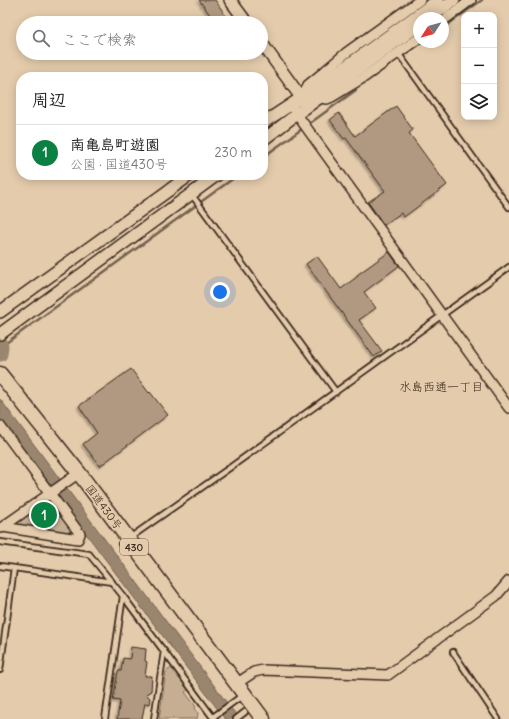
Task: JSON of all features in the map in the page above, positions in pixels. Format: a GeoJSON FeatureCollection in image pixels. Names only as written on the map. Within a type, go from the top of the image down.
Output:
{"type":"FeatureCollection","features":[{"type":"Feature","properties":{"kind":"highway","name":"国道430号"},"geometry":{"type":"LineString","coordinates":[[1,382],[16,408],[124,542],[237,696],[262,719]]}},
{"type":"Feature","properties":{"kind":"highway","name":"国道430号"},"geometry":{"type":"LineString","coordinates":[[237,696],[243,717]]}},
{"type":"Feature","properties":{"kind":"street"},"geometry":{"type":"LineString","coordinates":[[230,0],[242,16]]}},
{"type":"Feature","properties":{"kind":"street"},"geometry":{"type":"LineString","coordinates":[[302,96],[308,85],[346,54],[420,0]]}},
{"type":"Feature","properties":{"kind":"street"},"geometry":{"type":"LineString","coordinates":[[427,12],[438,0]]}},
{"type":"Feature","properties":{"kind":"street"},"geometry":{"type":"LineString","coordinates":[[437,12],[454,0]]}},
{"type":"Feature","properties":{"kind":"street"},"geometry":{"type":"LineString","coordinates":[[449,16],[471,0]]}},
{"type":"Feature","properties":{"kind":"street"},"geometry":{"type":"LineString","coordinates":[[268,119],[302,96],[413,26]]}},
{"type":"Feature","properties":{"kind":"street"},"geometry":{"type":"LineString","coordinates":[[268,136],[413,26]]}},
{"type":"Feature","properties":{"kind":"street"},"geometry":{"type":"LineString","coordinates":[[320,98],[327,99],[332,97],[363,78],[413,42]]}},
{"type":"Feature","properties":{"kind":"street"},"geometry":{"type":"LineString","coordinates":[[268,51],[302,96],[307,107]]}},
{"type":"Feature","properties":{"kind":"street"},"geometry":{"type":"LineString","coordinates":[[290,104],[509,408]]}},
{"type":"Feature","properties":{"kind":"street"},"geometry":{"type":"LineString","coordinates":[[0,312],[183,180]]}},
{"type":"Feature","properties":{"kind":"street"},"geometry":{"type":"LineString","coordinates":[[1,333],[196,201],[213,180]]}},
{"type":"Feature","properties":{"kind":"street"},"geometry":{"type":"LineString","coordinates":[[0,426],[52,492],[80,534],[78,539],[2,528]]}},
{"type":"Feature","properties":{"kind":"street"},"geometry":{"type":"LineString","coordinates":[[2,528],[72,479]]}},
{"type":"Feature","properties":{"kind":"street"},"geometry":{"type":"LineString","coordinates":[[237,696],[254,672],[263,670],[388,675],[496,596],[509,581]]}},
{"type":"Feature","properties":{"kind":"lane"},"geometry":{"type":"LineString","coordinates":[[398,53],[509,208]]}},
{"type":"Feature","properties":{"kind":"lane"},"geometry":{"type":"LineString","coordinates":[[196,201],[336,392]]}},
{"type":"Feature","properties":{"kind":"lane"},"geometry":{"type":"LineString","coordinates":[[124,542],[509,267]]}},
{"type":"Feature","properties":{"kind":"lane"},"geometry":{"type":"LineString","coordinates":[[0,542],[89,554],[112,582],[213,718],[237,696]]}},
{"type":"Feature","properties":{"kind":"lane"},"geometry":{"type":"LineString","coordinates":[[0,566],[112,582]]}},
{"type":"Feature","properties":{"kind":"lane"},"geometry":{"type":"LineString","coordinates":[[0,670],[14,568]]}},
{"type":"Feature","properties":{"kind":"lane"},"geometry":{"type":"LineString","coordinates":[[105,719],[122,596]]}},
{"type":"Feature","properties":{"kind":"lane"},"geometry":{"type":"LineString","coordinates":[[154,719],[164,652]]}},
{"type":"Feature","properties":{"kind":"lane"},"geometry":{"type":"LineString","coordinates":[[453,652],[498,719]]}},
{"type":"Feature","properties":{"kind":"shaded area"},"geometry":{"type":"Polygon","coordinates":[[[0,399],[239,719],[225,719],[0,419],[0,399]]]}},
{"type":"Feature","properties":{"kind":"shaded area"},"geometry":{"type":"Polygon","coordinates":[[[45,502],[54,505],[73,531],[70,534],[14,525],[45,502]]]}},
{"type":"Feature","properties":{"kind":"shaded area"},"geometry":{"type":"Polygon","coordinates":[[[172,668],[189,689],[185,692],[196,707],[195,708],[198,713],[197,719],[159,719],[166,672],[172,668]]]}},
{"type":"Feature","properties":{"kind":"building"},"geometry":{"type":"Polygon","coordinates":[[[199,0],[215,0],[226,16],[211,16],[199,0]]]}},
{"type":"Feature","properties":{"kind":"building"},"geometry":{"type":"Polygon","coordinates":[[[396,106],[413,130],[409,133],[447,185],[404,217],[401,213],[384,225],[368,202],[385,191],[346,138],[344,139],[330,120],[339,113],[355,136],[396,106]]]}},
{"type":"Feature","properties":{"kind":"building"},"geometry":{"type":"Polygon","coordinates":[[[389,252],[399,266],[364,292],[376,308],[359,320],[382,351],[374,357],[306,264],[317,256],[341,289],[358,276],[357,275],[389,252]]]}},
{"type":"Feature","properties":{"kind":"building"},"geometry":{"type":"Polygon","coordinates":[[[131,369],[168,415],[100,466],[83,444],[97,433],[79,406],[131,369]]]}},
{"type":"Feature","properties":{"kind":"building"},"geometry":{"type":"Polygon","coordinates":[[[131,647],[146,649],[145,661],[147,662],[145,676],[152,676],[151,691],[146,694],[150,698],[149,704],[145,703],[142,719],[117,719],[120,701],[113,700],[118,671],[121,671],[123,658],[130,659],[131,647]]]}},
{"type":"Feature","properties":{"kind":"waterway"},"geometry":{"type":"LineString","coordinates":[[449,24],[482,0]]}},
{"type":"Feature","properties":{"kind":"waterway"},"geometry":{"type":"LineString","coordinates":[[268,153],[356,90]]}},
{"type":"Feature","properties":{"kind":"waterway"},"geometry":{"type":"LineString","coordinates":[[6,343],[231,180]]}},
{"type":"Feature","properties":{"kind":"waterway"},"geometry":{"type":"LineString","coordinates":[[0,344],[0,354]]}},
{"type":"Feature","properties":{"kind":"place","name":"南亀島町遊園"},"geometry":{"type":"Point","coordinates":[44,515]}},
{"type":"Feature","properties":{"kind":"district","name":"水島西通一丁目"},"geometry":{"type":"Point","coordinates":[441,387]}}]}
